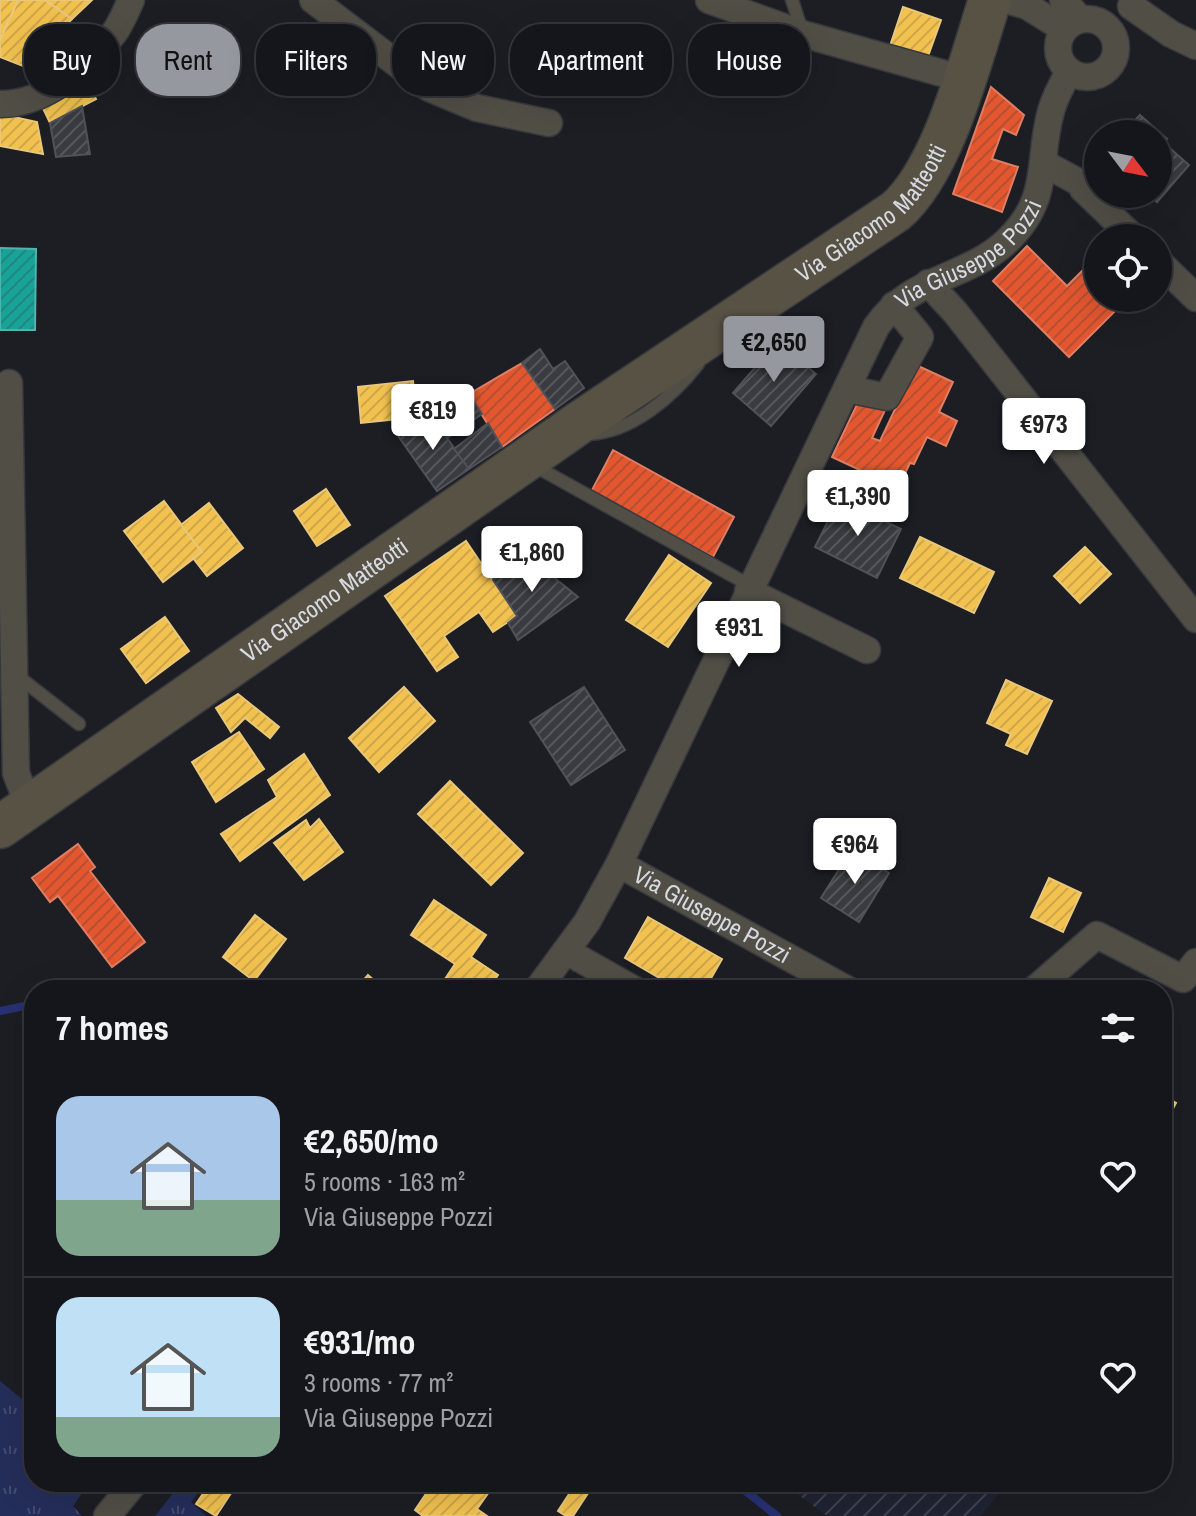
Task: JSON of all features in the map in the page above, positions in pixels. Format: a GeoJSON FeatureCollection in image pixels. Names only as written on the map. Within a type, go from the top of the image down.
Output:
{"type":"FeatureCollection","features":[{"type":"Feature","properties":{"kind":"main road","name":"Via Giacomo Matteotti"},"geometry":{"type":"LineString","coordinates":[[15,817],[561,435],[896,211],[922,182],[941,142],[990,0]]}},
{"type":"Feature","properties":{"kind":"street"},"geometry":{"type":"LineString","coordinates":[[0,104],[18,104],[70,79],[114,33],[131,0]]}},
{"type":"Feature","properties":{"kind":"street"},"geometry":{"type":"LineString","coordinates":[[313,0],[429,88],[477,108],[549,123]]}},
{"type":"Feature","properties":{"kind":"street"},"geometry":{"type":"LineString","coordinates":[[709,0],[775,24]]}},
{"type":"Feature","properties":{"kind":"street"},"geometry":{"type":"LineString","coordinates":[[1007,0],[1069,16],[1090,18],[1108,27],[1116,45],[1111,64],[1105,71],[1087,78],[1069,72],[1062,65],[1057,47],[1069,16]]}},
{"type":"Feature","properties":{"kind":"street"},"geometry":{"type":"LineString","coordinates":[[1108,27],[1133,3],[1171,34],[1196,46]]}},
{"type":"Feature","properties":{"kind":"street"},"geometry":{"type":"LineString","coordinates":[[810,36],[963,79]]}},
{"type":"Feature","properties":{"kind":"street","name":"Via Giuseppe Pozzi"},"geometry":{"type":"LineString","coordinates":[[544,980],[587,922],[619,864],[876,327],[894,305],[928,283],[983,259],[1009,240],[1035,203],[1045,164],[1050,113],[1069,72]]}},
{"type":"Feature","properties":{"kind":"street"},"geometry":{"type":"LineString","coordinates":[[1045,164],[1084,185],[1083,189],[1119,224]]}},
{"type":"Feature","properties":{"kind":"street"},"geometry":{"type":"LineString","coordinates":[[1172,275],[1196,298]]}},
{"type":"Feature","properties":{"kind":"street"},"geometry":{"type":"LineString","coordinates":[[928,283],[955,312],[1196,619]]}},
{"type":"Feature","properties":{"kind":"street"},"geometry":{"type":"LineString","coordinates":[[847,389],[887,397],[920,337],[894,305]]}},
{"type":"Feature","properties":{"kind":"street"},"geometry":{"type":"LineString","coordinates":[[4,382],[15,674],[15,817]]}},
{"type":"Feature","properties":{"kind":"street"},"geometry":{"type":"LineString","coordinates":[[750,588],[867,650]]}},
{"type":"Feature","properties":{"kind":"street","name":"Via Giuseppe Pozzi"},"geometry":{"type":"LineString","coordinates":[[619,864],[830,980]]}},
{"type":"Feature","properties":{"kind":"street"},"geometry":{"type":"LineString","coordinates":[[1045,980],[1097,935],[1183,979],[1196,962]]}},
{"type":"Feature","properties":{"kind":"street"},"geometry":{"type":"LineString","coordinates":[[566,951],[617,980]]}},
{"type":"Feature","properties":{"kind":"street"},"geometry":{"type":"LineString","coordinates":[[107,1516],[126,1492]]}},
{"type":"Feature","properties":{"kind":"lane"},"geometry":{"type":"LineString","coordinates":[[792,0],[800,24]]}},
{"type":"Feature","properties":{"kind":"lane"},"geometry":{"type":"LineString","coordinates":[[525,461],[750,588]]}},
{"type":"Feature","properties":{"kind":"lane"},"geometry":{"type":"LineString","coordinates":[[15,674],[79,724]]}},
{"type":"Feature","properties":{"kind":"shaded area"},"geometry":{"type":"Polygon","coordinates":[[[795,1492],[1000,1492],[981,1516],[827,1516],[795,1492]]]}},
{"type":"Feature","properties":{"kind":"green space"},"geometry":{"type":"Polygon","coordinates":[[[0,1381],[24,1401],[24,1492],[83,1492],[73,1506],[82,1516],[0,1516],[0,1381]]]}},
{"type":"Feature","properties":{"kind":"green space"},"geometry":{"type":"Polygon","coordinates":[[[174,1492],[199,1492],[191,1502],[206,1516],[155,1516],[174,1492]]]}},
{"type":"Feature","properties":{"kind":"building: Homes"},"geometry":{"type":"Polygon","coordinates":[[[0,0],[18,0],[0,40],[0,0]]]}},
{"type":"Feature","properties":{"kind":"building: Homes"},"geometry":{"type":"Polygon","coordinates":[[[18,0],[45,0],[72,19],[67,24],[24,24],[24,66],[0,57],[0,40],[18,0]]]}},
{"type":"Feature","properties":{"kind":"building: Homes"},"geometry":{"type":"Polygon","coordinates":[[[45,0],[92,0],[72,19],[45,0]]]}},
{"type":"Feature","properties":{"kind":"building: Homes"},"geometry":{"type":"Polygon","coordinates":[[[903,7],[941,20],[927,59],[890,46],[903,7]]]}},
{"type":"Feature","properties":{"kind":"building: Homes"},"geometry":{"type":"Polygon","coordinates":[[[46,96],[94,96],[96,99],[50,123],[39,100],[46,96]]]}},
{"type":"Feature","properties":{"kind":"building: Homes"},"geometry":{"type":"Polygon","coordinates":[[[0,114],[37,122],[43,154],[0,146],[0,114]]]}},
{"type":"Feature","properties":{"kind":"building: Homes"},"geometry":{"type":"Polygon","coordinates":[[[413,381],[417,417],[361,423],[358,387],[413,381]]]}},
{"type":"Feature","properties":{"kind":"building: Homes"},"geometry":{"type":"Polygon","coordinates":[[[326,489],[350,525],[317,546],[294,511],[326,489]]]}},
{"type":"Feature","properties":{"kind":"building: Homes"},"geometry":{"type":"Polygon","coordinates":[[[164,501],[202,552],[163,582],[124,531],[164,501]]]}},
{"type":"Feature","properties":{"kind":"building: Homes"},"geometry":{"type":"Polygon","coordinates":[[[209,503],[243,548],[207,576],[193,558],[202,552],[181,525],[209,503]]]}},
{"type":"Feature","properties":{"kind":"building: Homes"},"geometry":{"type":"Polygon","coordinates":[[[920,537],[994,572],[974,613],[900,578],[920,537]]]}},
{"type":"Feature","properties":{"kind":"building: Homes"},"geometry":{"type":"Polygon","coordinates":[[[466,541],[517,616],[493,632],[479,612],[444,636],[458,657],[437,671],[385,596],[466,541]]]}},
{"type":"Feature","properties":{"kind":"building: Homes"},"geometry":{"type":"Polygon","coordinates":[[[1085,547],[1111,574],[1080,603],[1054,576],[1085,547]]]}},
{"type":"Feature","properties":{"kind":"building: Homes"},"geometry":{"type":"Polygon","coordinates":[[[669,555],[711,583],[668,647],[626,620],[669,555]]]}},
{"type":"Feature","properties":{"kind":"building: Homes"},"geometry":{"type":"Polygon","coordinates":[[[165,617],[189,651],[146,683],[121,649],[165,617]]]}},
{"type":"Feature","properties":{"kind":"building: Homes"},"geometry":{"type":"Polygon","coordinates":[[[1006,680],[1052,701],[1027,754],[1006,745],[1011,734],[987,723],[1006,680]]]}},
{"type":"Feature","properties":{"kind":"building: Homes"},"geometry":{"type":"Polygon","coordinates":[[[404,687],[435,721],[379,772],[349,738],[404,687]]]}},
{"type":"Feature","properties":{"kind":"building: Homes"},"geometry":{"type":"Polygon","coordinates":[[[238,694],[279,727],[270,738],[245,718],[231,732],[216,708],[238,694]]]}},
{"type":"Feature","properties":{"kind":"building: Homes"},"geometry":{"type":"Polygon","coordinates":[[[239,732],[264,769],[216,802],[192,762],[239,732]]]}},
{"type":"Feature","properties":{"kind":"building: Homes"},"geometry":{"type":"Polygon","coordinates":[[[304,754],[330,795],[240,861],[221,834],[277,797],[268,780],[304,754]]]}},
{"type":"Feature","properties":{"kind":"building: Homes"},"geometry":{"type":"Polygon","coordinates":[[[450,781],[523,853],[491,885],[418,814],[450,781]]]}},
{"type":"Feature","properties":{"kind":"building: Homes"},"geometry":{"type":"Polygon","coordinates":[[[319,819],[343,852],[304,880],[274,843],[306,820],[310,828],[319,819]]]}},
{"type":"Feature","properties":{"kind":"building: Homes"},"geometry":{"type":"Polygon","coordinates":[[[1049,878],[1081,893],[1063,932],[1031,917],[1049,878]]]}},
{"type":"Feature","properties":{"kind":"building: Homes"},"geometry":{"type":"Polygon","coordinates":[[[434,900],[486,935],[471,957],[498,975],[495,980],[444,980],[455,964],[411,935],[434,900]]]}},
{"type":"Feature","properties":{"kind":"building: Homes"},"geometry":{"type":"Polygon","coordinates":[[[255,915],[286,939],[255,980],[223,957],[255,915]]]}},
{"type":"Feature","properties":{"kind":"building: Homes"},"geometry":{"type":"Polygon","coordinates":[[[648,917],[722,959],[710,980],[663,980],[625,958],[648,917]]]}},
{"type":"Feature","properties":{"kind":"building: Homes"},"geometry":{"type":"Polygon","coordinates":[[[204,1492],[232,1492],[216,1516],[196,1504],[204,1492]]]}},
{"type":"Feature","properties":{"kind":"building: Homes"},"geometry":{"type":"Polygon","coordinates":[[[427,1492],[489,1492],[477,1509],[487,1516],[423,1516],[415,1510],[427,1492]]]}},
{"type":"Feature","properties":{"kind":"building: Homes"},"geometry":{"type":"Polygon","coordinates":[[[570,1492],[589,1492],[573,1516],[558,1511],[570,1492]]]}},
{"type":"Feature","properties":{"kind":"building: Shops"},"geometry":{"type":"Polygon","coordinates":[[[991,87],[1024,115],[1016,135],[1003,129],[992,159],[1018,167],[1002,212],[953,194],[991,87]]]}},
{"type":"Feature","properties":{"kind":"building: Shops"},"geometry":{"type":"Polygon","coordinates":[[[1027,246],[1067,286],[1084,269],[1084,312],[1114,312],[1069,357],[993,281],[1027,246]]]}},
{"type":"Feature","properties":{"kind":"building: Shops"},"geometry":{"type":"Polygon","coordinates":[[[522,363],[555,409],[502,447],[469,394],[522,363]]]}},
{"type":"Feature","properties":{"kind":"building: Shops"},"geometry":{"type":"Polygon","coordinates":[[[916,365],[953,382],[939,412],[957,421],[946,446],[927,437],[898,488],[832,457],[861,396],[886,408],[872,438],[880,441],[916,365]]]}},
{"type":"Feature","properties":{"kind":"building: Shops"},"geometry":{"type":"Polygon","coordinates":[[[613,450],[734,517],[713,557],[591,492],[613,450]]]}},
{"type":"Feature","properties":{"kind":"building: Shops"},"geometry":{"type":"Polygon","coordinates":[[[78,844],[95,867],[90,871],[145,942],[112,967],[58,896],[50,902],[32,878],[78,844]]]}},
{"type":"Feature","properties":{"kind":"building: Public"},"geometry":{"type":"Polygon","coordinates":[[[0,248],[36,249],[35,330],[0,330],[0,248]]]}},
{"type":"Feature","properties":{"kind":"building: Other"},"geometry":{"type":"Polygon","coordinates":[[[82,106],[90,154],[56,157],[50,123],[82,106]]]}},
{"type":"Feature","properties":{"kind":"building: Other"},"geometry":{"type":"Polygon","coordinates":[[[1172,150],[1189,165],[1172,185],[1172,150]]]}},
{"type":"Feature","properties":{"kind":"building: Other"},"geometry":{"type":"Polygon","coordinates":[[[778,341],[816,374],[771,426],[733,393],[778,341]]]}},
{"type":"Feature","properties":{"kind":"building: Other"},"geometry":{"type":"Polygon","coordinates":[[[540,349],[553,369],[565,361],[584,388],[555,409],[522,363],[540,349]]]}},
{"type":"Feature","properties":{"kind":"building: Other"},"geometry":{"type":"Polygon","coordinates":[[[469,394],[482,414],[447,438],[430,414],[469,394]]]}},
{"type":"Feature","properties":{"kind":"building: Other"},"geometry":{"type":"Polygon","coordinates":[[[430,414],[469,469],[437,491],[396,433],[430,414]]]}},
{"type":"Feature","properties":{"kind":"building: Other"},"geometry":{"type":"Polygon","coordinates":[[[488,423],[502,447],[469,469],[454,449],[488,423]]]}},
{"type":"Feature","properties":{"kind":"building: Other"},"geometry":{"type":"Polygon","coordinates":[[[839,499],[901,529],[877,578],[815,547],[839,499]]]}},
{"type":"Feature","properties":{"kind":"building: Other"},"geometry":{"type":"Polygon","coordinates":[[[524,553],[578,597],[518,640],[508,623],[517,616],[493,580],[524,553]]]}},
{"type":"Feature","properties":{"kind":"building: Other"},"geometry":{"type":"Polygon","coordinates":[[[584,687],[625,750],[571,785],[530,722],[584,687]]]}},
{"type":"Feature","properties":{"kind":"building: Other"},"geometry":{"type":"Polygon","coordinates":[[[852,849],[889,873],[859,922],[821,898],[852,849]]]}},
{"type":"Feature","properties":{"kind":"waterway"},"geometry":{"type":"LineString","coordinates":[[0,1011],[24,1006]]}},
{"type":"Feature","properties":{"kind":"waterway"},"geometry":{"type":"LineString","coordinates":[[747,1492],[777,1516]]}}]}
